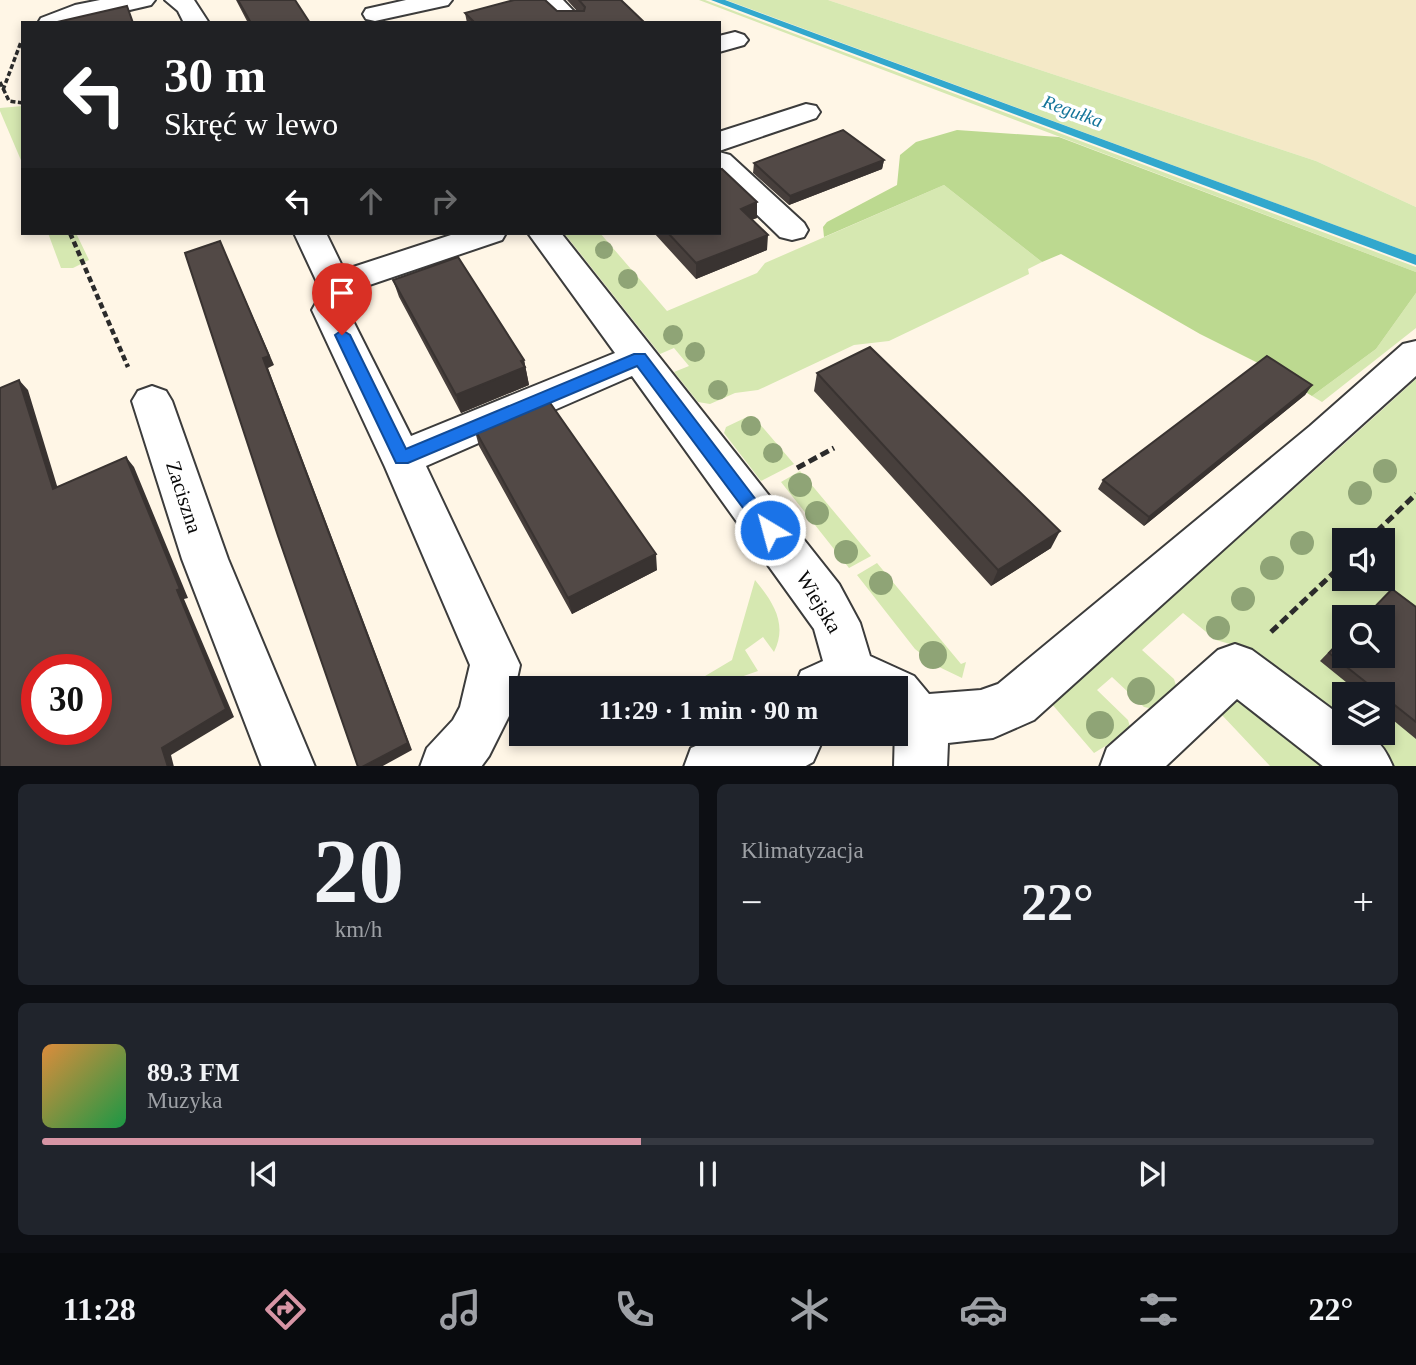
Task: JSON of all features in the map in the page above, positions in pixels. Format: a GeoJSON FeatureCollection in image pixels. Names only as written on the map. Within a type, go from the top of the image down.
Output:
{"type":"FeatureCollection","features":[{"type":"Feature","properties":{"kind":"street"},"geometry":{"type":"LineString","coordinates":[[55,21],[84,10],[143,0]]}},
{"type":"Feature","properties":{"kind":"street"},"geometry":{"type":"LineString","coordinates":[[177,0],[188,7],[196,21]]}},
{"type":"Feature","properties":{"kind":"street"},"geometry":{"type":"LineString","coordinates":[[374,12],[440,0]]}},
{"type":"Feature","properties":{"kind":"street"},"geometry":{"type":"LineString","coordinates":[[549,0],[571,21]]}},
{"type":"Feature","properties":{"kind":"street"},"geometry":{"type":"LineString","coordinates":[[721,141],[806,112]]}},
{"type":"Feature","properties":{"kind":"street"},"geometry":{"type":"LineString","coordinates":[[721,163],[792,230]]}},
{"type":"Feature","properties":{"kind":"street"},"geometry":{"type":"LineString","coordinates":[[311,235],[334,285],[484,235]]}},
{"type":"Feature","properties":{"kind":"street","name":"Wiejska"},"geometry":{"type":"LineString","coordinates":[[546,235],[822,598],[865,676]]}},
{"type":"Feature","properties":{"kind":"street"},"geometry":{"type":"LineString","coordinates":[[330,310],[402,458],[495,665],[483,716],[471,738],[446,766]]}},
{"type":"Feature","properties":{"kind":"street"},"geometry":{"type":"LineString","coordinates":[[908,708],[977,716],[996,712],[1016,702],[1324,437],[1416,354]]}},
{"type":"Feature","properties":{"kind":"street"},"geometry":{"type":"LineString","coordinates":[[402,458],[639,358]]}},
{"type":"Feature","properties":{"kind":"street","name":"Zaciszna"},"geometry":{"type":"LineString","coordinates":[[152,401],[205,559],[289,766]]}},
{"type":"Feature","properties":{"kind":"street"},"geometry":{"type":"LineString","coordinates":[[1126,766],[1235,667],[1367,766]]}},
{"type":"Feature","properties":{"kind":"street"},"geometry":{"type":"LineString","coordinates":[[710,766],[732,757],[798,748]]}},
{"type":"Feature","properties":{"kind":"path"},"geometry":{"type":"LineString","coordinates":[[3,90],[21,44]]}},
{"type":"Feature","properties":{"kind":"path"},"geometry":{"type":"LineString","coordinates":[[0,82],[9,101],[21,103]]}},
{"type":"Feature","properties":{"kind":"path"},"geometry":{"type":"LineString","coordinates":[[71,235],[131,374],[152,401]]}},
{"type":"Feature","properties":{"kind":"path"},"geometry":{"type":"LineString","coordinates":[[797,468],[834,448]]}},
{"type":"Feature","properties":{"kind":"path"},"geometry":{"type":"LineString","coordinates":[[1381,528],[1416,494]]}},
{"type":"Feature","properties":{"kind":"path"},"geometry":{"type":"LineString","coordinates":[[1235,667],[1332,574]]}},
{"type":"Feature","properties":{"kind":"shaded area"},"geometry":{"type":"Polygon","coordinates":[[[828,0],[1416,0],[1416,207],[1316,161],[828,0]]]}},
{"type":"Feature","properties":{"kind":"green space"},"geometry":{"type":"Polygon","coordinates":[[[699,0],[1416,267],[1416,272],[699,0]]]}},
{"type":"Feature","properties":{"kind":"green space"},"geometry":{"type":"Polygon","coordinates":[[[726,0],[828,0],[1316,161],[1416,207],[1416,255],[726,0]]]}},
{"type":"Feature","properties":{"kind":"green space"},"geometry":{"type":"Polygon","coordinates":[[[21,106],[21,160],[0,111],[0,108],[21,106]]]}},
{"type":"Feature","properties":{"kind":"green space"},"geometry":{"type":"Polygon","coordinates":[[[957,130],[1059,137],[1416,272],[1416,293],[1376,349],[1312,396],[1061,254],[1042,262],[944,185],[824,237],[823,227],[827,222],[897,185],[900,155],[916,142],[957,130]]]}},
{"type":"Feature","properties":{"kind":"green space"},"geometry":{"type":"Polygon","coordinates":[[[944,185],[1042,262],[1028,269],[1029,274],[889,341],[854,345],[758,390],[735,393],[710,404],[698,402],[674,372],[689,366],[674,348],[660,354],[566,235],[602,235],[667,311],[757,273],[765,263],[944,185]]]}},
{"type":"Feature","properties":{"kind":"green space"},"geometry":{"type":"Polygon","coordinates":[[[49,235],[77,235],[89,260],[73,268],[61,268],[49,235]]]}},
{"type":"Feature","properties":{"kind":"green space"},"geometry":{"type":"Polygon","coordinates":[[[1416,293],[1416,328],[1322,402],[1312,396],[1376,349],[1416,293]]]}},
{"type":"Feature","properties":{"kind":"green space"},"geometry":{"type":"Polygon","coordinates":[[[1416,379],[1416,766],[1270,766],[1221,714],[1260,672],[1230,644],[1216,640],[1183,613],[1142,650],[1174,679],[1178,692],[1159,710],[1144,707],[1112,677],[1097,690],[1128,720],[1132,734],[1122,736],[1094,753],[1051,703],[1416,379]]]}},
{"type":"Feature","properties":{"kind":"green space"},"geometry":{"type":"Polygon","coordinates":[[[753,416],[794,464],[761,481],[724,433],[726,427],[753,416]]]}},
{"type":"Feature","properties":{"kind":"green space"},"geometry":{"type":"Polygon","coordinates":[[[800,471],[871,556],[849,568],[781,482],[800,471]]]}},
{"type":"Feature","properties":{"kind":"green space"},"geometry":{"type":"Polygon","coordinates":[[[877,563],[961,664],[966,662],[962,678],[937,666],[915,649],[857,575],[877,563]]]}},
{"type":"Feature","properties":{"kind":"green space"},"geometry":{"type":"Polygon","coordinates":[[[755,580],[773,605],[779,623],[778,642],[774,652],[763,637],[745,650],[758,671],[744,676],[705,676],[732,660],[755,580]]]}},
{"type":"Feature","properties":{"kind":"building"},"geometry":{"type":"Polygon","coordinates":[[[238,0],[295,0],[309,21],[250,21],[238,0]]]}},
{"type":"Feature","properties":{"kind":"building"},"geometry":{"type":"Polygon","coordinates":[[[514,0],[545,0],[557,11],[584,11],[585,7],[579,0],[621,0],[643,21],[473,21],[465,13],[514,0]]]}},
{"type":"Feature","properties":{"kind":"building"},"geometry":{"type":"Polygon","coordinates":[[[127,6],[132,21],[62,21],[127,6]]]}},
{"type":"Feature","properties":{"kind":"building"},"geometry":{"type":"Polygon","coordinates":[[[843,130],[884,160],[790,196],[754,163],[843,130]]]}},
{"type":"Feature","properties":{"kind":"building"},"geometry":{"type":"Polygon","coordinates":[[[721,169],[757,202],[741,209],[768,235],[696,263],[670,235],[721,235],[721,169]]]}},
{"type":"Feature","properties":{"kind":"building"},"geometry":{"type":"Polygon","coordinates":[[[220,241],[269,356],[263,358],[408,743],[364,766],[358,766],[278,536],[185,253],[220,241]]]}},
{"type":"Feature","properties":{"kind":"building"},"geometry":{"type":"Polygon","coordinates":[[[458,257],[524,360],[521,361],[525,367],[456,395],[393,280],[458,257]]]}},
{"type":"Feature","properties":{"kind":"building"},"geometry":{"type":"Polygon","coordinates":[[[870,347],[1060,531],[998,570],[817,373],[870,347]]]}},
{"type":"Feature","properties":{"kind":"building"},"geometry":{"type":"Polygon","coordinates":[[[1267,356],[1312,385],[1149,517],[1103,480],[1267,356]]]}},
{"type":"Feature","properties":{"kind":"building"},"geometry":{"type":"Polygon","coordinates":[[[19,380],[53,489],[126,457],[180,589],[177,590],[226,709],[162,748],[168,766],[0,766],[0,388],[19,380]]]}},
{"type":"Feature","properties":{"kind":"building"},"geometry":{"type":"Polygon","coordinates":[[[546,397],[656,554],[568,598],[474,428],[546,397]]]}},
{"type":"Feature","properties":{"kind":"building"},"geometry":{"type":"Polygon","coordinates":[[[1390,591],[1395,591],[1416,607],[1416,722],[1395,705],[1395,682],[1366,682],[1348,668],[1395,668],[1395,605],[1377,605],[1390,591]]]}},
{"type":"Feature","properties":{"kind":"waterway","name":"Regułka"},"geometry":{"type":"LineString","coordinates":[[716,0],[1416,260]]}},
{"type":"Feature","properties":{"kind":"route"},"geometry":{"type":"LineString","coordinates":[[342,335],[402,458],[639,358],[770,530]]}}]}
